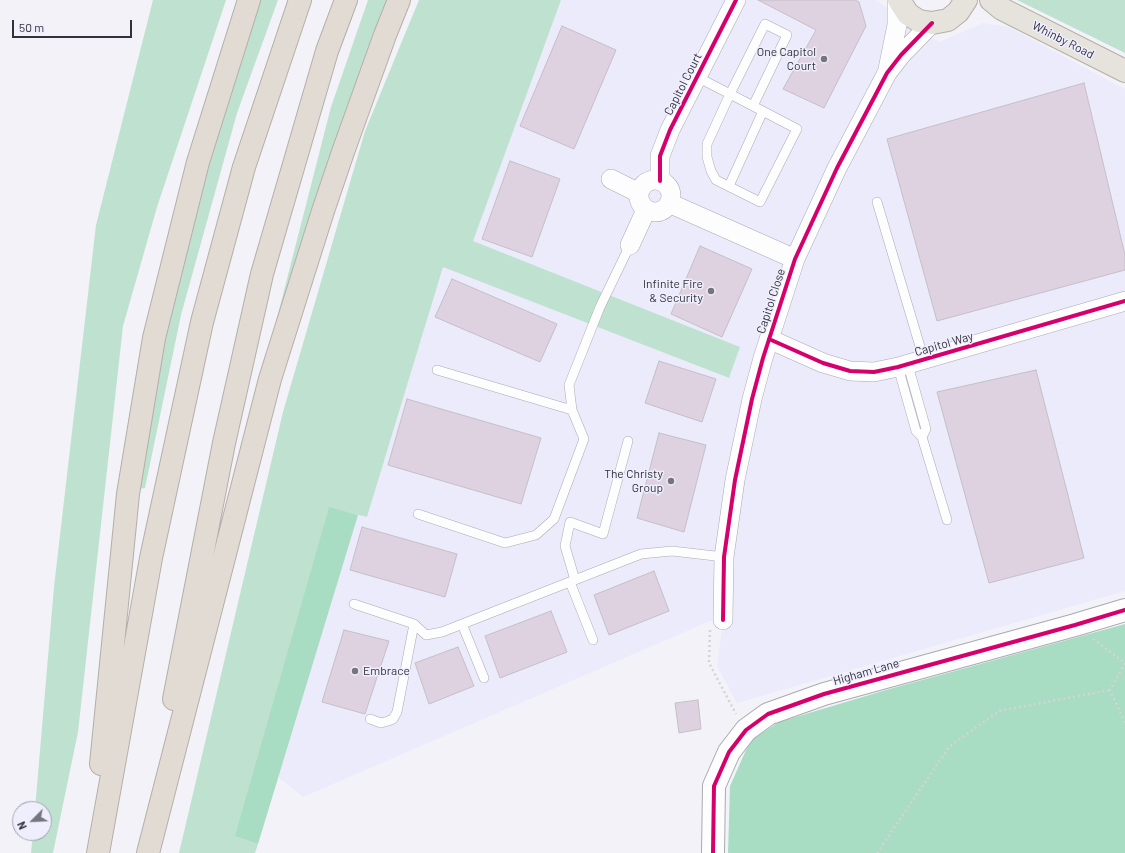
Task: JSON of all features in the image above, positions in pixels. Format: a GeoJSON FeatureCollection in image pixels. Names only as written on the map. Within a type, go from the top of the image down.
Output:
{"type":"FeatureCollection","features":[{"type":"Feature","properties":{"kind":"highway"},"geometry":{"type":"LineString","coordinates":[[92,853],[128,494],[154,338],[198,162],[249,0]]}},
{"type":"Feature","properties":{"kind":"highway"},"geometry":{"type":"LineString","coordinates":[[98,853],[152,558],[202,322],[244,167],[300,0]]}},
{"type":"Feature","properties":{"kind":"highway"},"geometry":{"type":"LineString","coordinates":[[144,853],[224,443],[262,274],[327,51],[346,0]]}},
{"type":"Feature","properties":{"kind":"highway"},"geometry":{"type":"LineString","coordinates":[[148,853],[270,379],[342,152],[399,0]]}},
{"type":"Feature","properties":{"kind":"highway"},"geometry":{"type":"LineString","coordinates":[[898,0],[908,14],[919,21],[932,23],[948,20],[962,6]]}},
{"type":"Feature","properties":{"kind":"highway","name":"Whinby Road"},"geometry":{"type":"LineString","coordinates":[[962,6],[974,13],[996,5],[1125,71]]}},
{"type":"Feature","properties":{"kind":"street","name":"Capitol Court"},"geometry":{"type":"LineString","coordinates":[[660,181],[660,156],[670,130],[736,0]]}},
{"type":"Feature","properties":{"kind":"street","name":"Capitol Close"},"geometry":{"type":"LineString","coordinates":[[887,73],[897,25],[898,0]]}},
{"type":"Feature","properties":{"kind":"street","name":"Capitol Close"},"geometry":{"type":"LineString","coordinates":[[723,620],[724,557],[735,480],[752,399],[795,259],[837,168],[887,73],[932,23]]}},
{"type":"Feature","properties":{"kind":"street"},"geometry":{"type":"LineString","coordinates":[[611,179],[643,202],[657,212],[662,210],[669,203],[671,198],[669,190],[666,185],[656,180],[646,183],[641,188],[643,202],[630,245]]}},
{"type":"Feature","properties":{"kind":"street"},"geometry":{"type":"LineString","coordinates":[[669,203],[795,259]]}},
{"type":"Feature","properties":{"kind":"street","name":"Capitol Way"},"geometry":{"type":"LineString","coordinates":[[769,340],[823,363],[850,370],[874,372],[910,364],[1125,301]]}},
{"type":"Feature","properties":{"kind":"street","name":"Higham Lane"},"geometry":{"type":"LineString","coordinates":[[713,853],[714,786],[729,752],[746,730],[768,714],[824,694],[1125,610]]}},
{"type":"Feature","properties":{"kind":"lane"},"geometry":{"type":"LineString","coordinates":[[698,77],[730,94],[753,106],[798,129],[760,202],[716,180],[707,157],[707,144],[730,94],[765,24],[788,35],[753,106]]}},
{"type":"Feature","properties":{"kind":"lane"},"geometry":{"type":"LineString","coordinates":[[729,186],[763,111]]}},
{"type":"Feature","properties":{"kind":"lane"},"geometry":{"type":"LineString","coordinates":[[878,202],[910,364],[916,431],[922,437],[947,520]]}},
{"type":"Feature","properties":{"kind":"lane"},"geometry":{"type":"LineString","coordinates":[[418,514],[505,543],[536,535],[554,519],[584,439],[572,410],[569,385],[600,307],[630,245]]}},
{"type":"Feature","properties":{"kind":"lane"},"geometry":{"type":"LineString","coordinates":[[437,370],[572,410]]}},
{"type":"Feature","properties":{"kind":"lane"},"geometry":{"type":"LineString","coordinates":[[593,640],[573,581],[565,546],[570,522],[603,534],[628,441]]}},
{"type":"Feature","properties":{"kind":"lane"},"geometry":{"type":"LineString","coordinates":[[354,604],[414,624],[426,635],[442,632],[641,554],[672,551],[724,557]]}},
{"type":"Feature","properties":{"kind":"lane"},"geometry":{"type":"LineString","coordinates":[[370,719],[381,723],[393,719],[397,712],[414,624]]}},
{"type":"Feature","properties":{"kind":"lane"},"geometry":{"type":"LineString","coordinates":[[462,624],[484,678]]}},
{"type":"Feature","properties":{"kind":"path"},"geometry":{"type":"LineString","coordinates":[[723,620],[710,621],[709,664],[731,706],[746,730]]}},
{"type":"Feature","properties":{"kind":"path"},"geometry":{"type":"LineString","coordinates":[[1075,625],[1125,663],[1110,690]]}},
{"type":"Feature","properties":{"kind":"path"},"geometry":{"type":"LineString","coordinates":[[1110,690],[1125,723]]}},
{"type":"Feature","properties":{"kind":"path"},"geometry":{"type":"LineString","coordinates":[[877,853],[949,747],[999,711],[1110,690]]}},
{"type":"Feature","properties":{"kind":"shaded area"},"geometry":{"type":"Polygon","coordinates":[[[561,0],[875,0],[939,42],[983,23],[1009,27],[1125,89],[1125,591],[737,703],[717,666],[723,620],[710,621],[303,797],[278,777],[358,515],[367,516],[443,266],[728,378],[740,347],[472,241],[561,0]]]}},
{"type":"Feature","properties":{"kind":"green space"},"geometry":{"type":"Polygon","coordinates":[[[153,0],[226,0],[157,207],[123,326],[78,732],[53,853],[31,853],[32,841],[52,841],[52,801],[36,801],[54,587],[96,225],[153,0]]]}},
{"type":"Feature","properties":{"kind":"green space"},"geometry":{"type":"Polygon","coordinates":[[[260,0],[278,0],[237,113],[181,315],[145,488],[139,489],[154,396],[174,291],[205,168],[260,0]]]}},
{"type":"Feature","properties":{"kind":"green space"},"geometry":{"type":"Polygon","coordinates":[[[368,0],[389,0],[267,357],[331,107],[368,0]]]}},
{"type":"Feature","properties":{"kind":"green space"},"geometry":{"type":"Polygon","coordinates":[[[419,0],[561,0],[473,241],[740,347],[729,378],[443,267],[367,517],[329,508],[236,836],[258,844],[255,853],[179,853],[283,412],[365,131],[419,0]]]}},
{"type":"Feature","properties":{"kind":"green space"},"geometry":{"type":"Polygon","coordinates":[[[1017,0],[1125,0],[1125,53],[1017,0]]]}},
{"type":"Feature","properties":{"kind":"green space"},"geometry":{"type":"Polygon","coordinates":[[[329,507],[358,515],[258,844],[235,836],[329,507]]]}},
{"type":"Feature","properties":{"kind":"green space"},"geometry":{"type":"Polygon","coordinates":[[[1125,624],[1125,853],[728,853],[730,786],[750,741],[779,722],[886,690],[1125,624]]]}},
{"type":"Feature","properties":{"kind":"building","name":"One Capitol Court"},"geometry":{"type":"Polygon","coordinates":[[[758,0],[855,0],[859,2],[866,26],[824,108],[783,89],[816,30],[758,0]]]}},
{"type":"Feature","properties":{"kind":"building"},"geometry":{"type":"Polygon","coordinates":[[[562,26],[616,50],[574,149],[520,126],[562,26]]]}},
{"type":"Feature","properties":{"kind":"building"},"geometry":{"type":"Polygon","coordinates":[[[1084,83],[1125,255],[1125,270],[937,321],[887,139],[1084,83]]]}},
{"type":"Feature","properties":{"kind":"building"},"geometry":{"type":"Polygon","coordinates":[[[510,161],[560,179],[532,257],[482,239],[510,161]]]}},
{"type":"Feature","properties":{"kind":"building","name":"Infinite Fire & Security"},"geometry":{"type":"Polygon","coordinates":[[[700,246],[752,269],[722,337],[671,314],[700,246]]]}},
{"type":"Feature","properties":{"kind":"building"},"geometry":{"type":"Polygon","coordinates":[[[452,279],[557,324],[540,362],[435,317],[452,279]]]}},
{"type":"Feature","properties":{"kind":"building"},"geometry":{"type":"Polygon","coordinates":[[[659,361],[716,379],[702,422],[645,403],[659,361]]]}},
{"type":"Feature","properties":{"kind":"building"},"geometry":{"type":"Polygon","coordinates":[[[1036,370],[1084,558],[989,583],[937,392],[1036,370]]]}},
{"type":"Feature","properties":{"kind":"building"},"geometry":{"type":"Polygon","coordinates":[[[407,399],[541,438],[521,504],[388,465],[407,399]]]}},
{"type":"Feature","properties":{"kind":"building","name":"The Christy Group"},"geometry":{"type":"Polygon","coordinates":[[[659,433],[706,445],[684,532],[637,518],[659,433]]]}},
{"type":"Feature","properties":{"kind":"building"},"geometry":{"type":"Polygon","coordinates":[[[362,527],[457,554],[445,597],[350,570],[362,527]]]}},
{"type":"Feature","properties":{"kind":"building"},"geometry":{"type":"Polygon","coordinates":[[[654,571],[669,611],[609,635],[594,595],[654,571]]]}},
{"type":"Feature","properties":{"kind":"building"},"geometry":{"type":"Polygon","coordinates":[[[551,611],[567,652],[500,678],[485,636],[551,611]]]}},
{"type":"Feature","properties":{"kind":"building","name":"Embrace"},"geometry":{"type":"Polygon","coordinates":[[[344,630],[389,641],[365,714],[322,702],[344,630]]]}},
{"type":"Feature","properties":{"kind":"building"},"geometry":{"type":"Polygon","coordinates":[[[458,647],[474,686],[429,704],[415,663],[458,647]]]}},
{"type":"Feature","properties":{"kind":"building"},"geometry":{"type":"Polygon","coordinates":[[[698,700],[701,729],[679,733],[675,703],[698,700]]]}},
{"type":"Feature","properties":{"kind":"cycle path"},"geometry":{"type":"LineString","coordinates":[[660,181],[660,156],[670,130],[736,0]]}},
{"type":"Feature","properties":{"kind":"cycle path"},"geometry":{"type":"LineString","coordinates":[[723,620],[724,557],[735,480],[752,399],[763,358],[795,259],[837,168],[887,73],[901,55],[932,23]]}},
{"type":"Feature","properties":{"kind":"cycle path"},"geometry":{"type":"LineString","coordinates":[[769,339],[823,363],[850,371],[874,372],[898,367],[1125,301]]}},
{"type":"Feature","properties":{"kind":"cycle path"},"geometry":{"type":"LineString","coordinates":[[713,853],[714,786],[729,752],[746,730],[768,714],[824,694],[1125,610]]}},
{"type":"Feature","properties":{"kind":"place","name":"One Capitol Court"},"geometry":{"type":"Point","coordinates":[824,59]}},
{"type":"Feature","properties":{"kind":"place","name":"Infinite Fire & Security"},"geometry":{"type":"Point","coordinates":[711,291]}},
{"type":"Feature","properties":{"kind":"place","name":"The Christy Group"},"geometry":{"type":"Point","coordinates":[671,481]}},
{"type":"Feature","properties":{"kind":"place","name":"Embrace"},"geometry":{"type":"Point","coordinates":[355,671]}}]}
